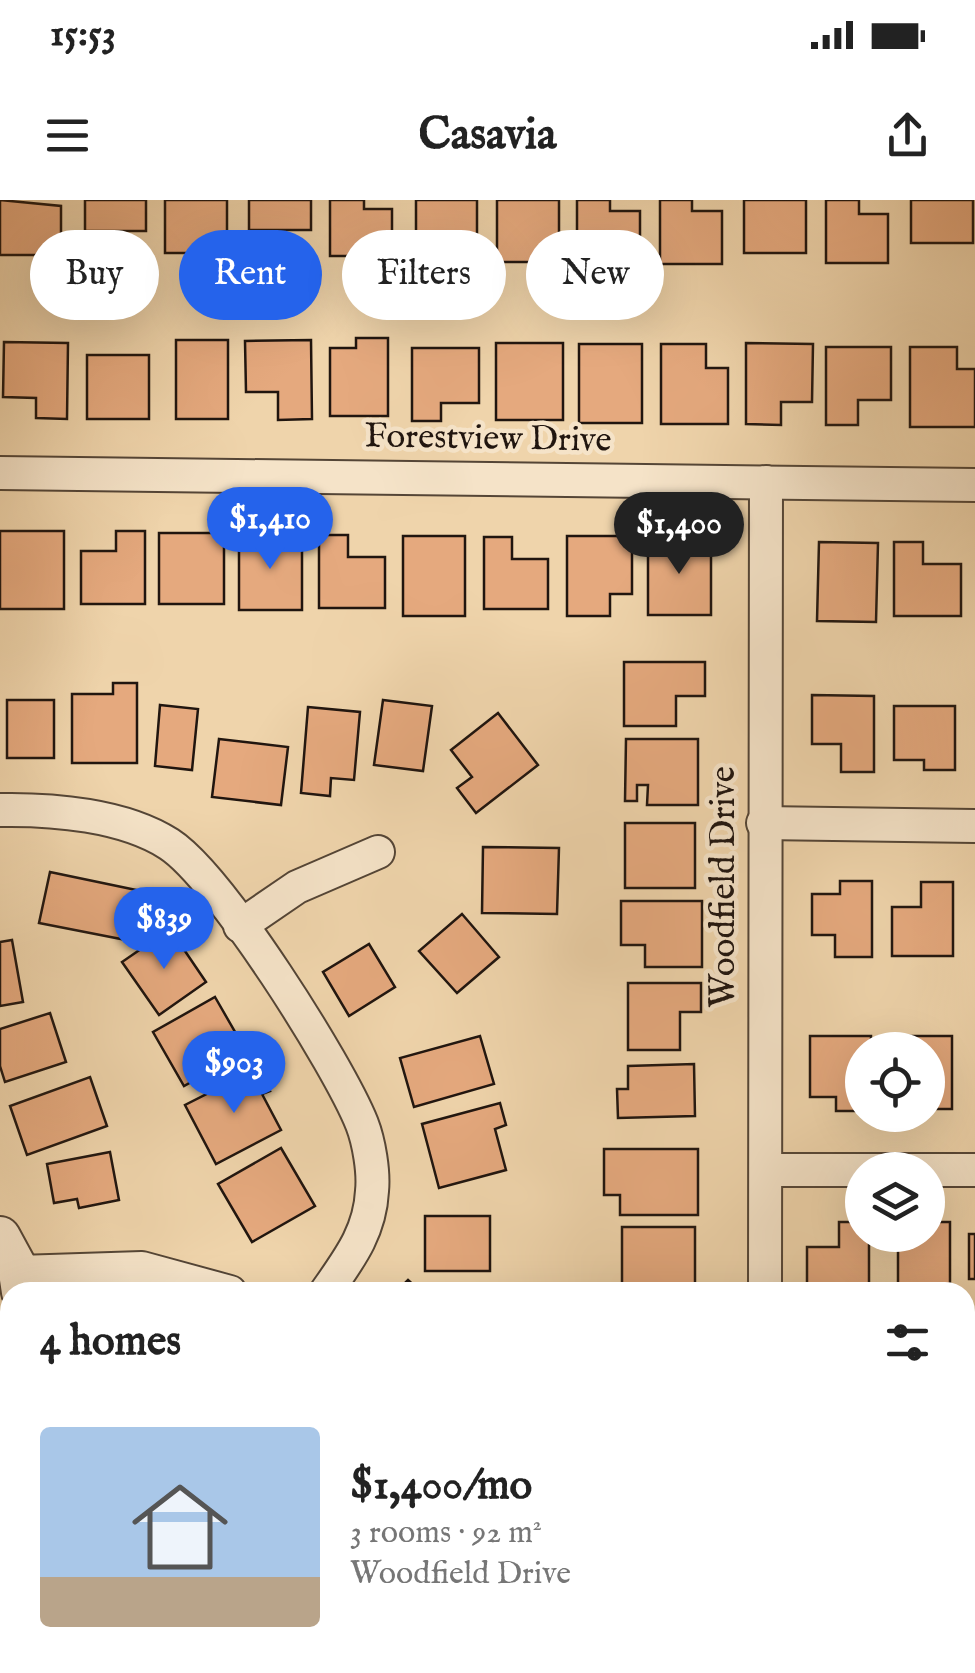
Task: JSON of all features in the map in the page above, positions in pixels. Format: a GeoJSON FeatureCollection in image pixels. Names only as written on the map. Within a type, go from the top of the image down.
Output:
{"type":"FeatureCollection","features":[{"type":"Feature","properties":{"kind":"street","name":"Forestview Drive"},"geometry":{"type":"LineString","coordinates":[[0,473],[975,485]]}},
{"type":"Feature","properties":{"kind":"street","name":"Woodfield Drive"},"geometry":{"type":"LineString","coordinates":[[765,1282],[762,824],[766,482]]}},
{"type":"Feature","properties":{"kind":"street"},"geometry":{"type":"LineString","coordinates":[[0,810],[31,809],[114,822],[169,844],[214,887],[327,1056],[363,1127],[373,1187],[369,1222],[332,1282]]}},
{"type":"Feature","properties":{"kind":"street"},"geometry":{"type":"LineString","coordinates":[[762,824],[975,826]]}},
{"type":"Feature","properties":{"kind":"street"},"geometry":{"type":"LineString","coordinates":[[240,926],[297,887],[378,852]]}},
{"type":"Feature","properties":{"kind":"street"},"geometry":{"type":"LineString","coordinates":[[766,1170],[975,1170]]}},
{"type":"Feature","properties":{"kind":"street"},"geometry":{"type":"LineString","coordinates":[[13,1267],[142,1268],[193,1282]]}},
{"type":"Feature","properties":{"kind":"building"},"geometry":{"type":"Polygon","coordinates":[[[0,200],[61,206],[61,230],[30,230],[30,255],[0,255],[0,200]]]}},
{"type":"Feature","properties":{"kind":"building"},"geometry":{"type":"Polygon","coordinates":[[[85,200],[146,200],[146,230],[85,230],[85,200]]]}},
{"type":"Feature","properties":{"kind":"building"},"geometry":{"type":"Polygon","coordinates":[[[165,200],[227,200],[227,230],[179,230],[179,253],[165,253],[165,200]]]}},
{"type":"Feature","properties":{"kind":"building"},"geometry":{"type":"Polygon","coordinates":[[[249,200],[311,200],[311,230],[249,230],[249,200]]]}},
{"type":"Feature","properties":{"kind":"building"},"geometry":{"type":"Polygon","coordinates":[[[330,200],[364,200],[364,209],[392,209],[392,230],[342,230],[342,256],[330,256],[330,200]]]}},
{"type":"Feature","properties":{"kind":"building"},"geometry":{"type":"Polygon","coordinates":[[[416,200],[477,200],[477,230],[416,230],[416,200]]]}},
{"type":"Feature","properties":{"kind":"building"},"geometry":{"type":"Polygon","coordinates":[[[497,200],[559,200],[559,230],[526,230],[526,262],[506,262],[506,230],[497,230],[497,200]]]}},
{"type":"Feature","properties":{"kind":"building"},"geometry":{"type":"Polygon","coordinates":[[[577,200],[610,200],[610,211],[640,211],[640,230],[577,230],[577,200]]]}},
{"type":"Feature","properties":{"kind":"building"},"geometry":{"type":"Polygon","coordinates":[[[660,200],[692,200],[692,211],[722,211],[722,264],[664,264],[664,230],[660,230],[660,200]]]}},
{"type":"Feature","properties":{"kind":"building"},"geometry":{"type":"Polygon","coordinates":[[[744,200],[806,200],[806,253],[744,253],[744,200]]]}},
{"type":"Feature","properties":{"kind":"building"},"geometry":{"type":"Polygon","coordinates":[[[826,200],[859,200],[859,214],[888,214],[888,263],[826,263],[826,200]]]}},
{"type":"Feature","properties":{"kind":"building"},"geometry":{"type":"Polygon","coordinates":[[[911,200],[973,200],[973,243],[911,243],[911,200]]]}},
{"type":"Feature","properties":{"kind":"building"},"geometry":{"type":"Polygon","coordinates":[[[356,338],[388,338],[388,416],[330,416],[330,348],[356,348],[356,338]]]}},
{"type":"Feature","properties":{"kind":"building"},"geometry":{"type":"Polygon","coordinates":[[[176,340],[228,340],[228,419],[176,419],[176,340]]]}},
{"type":"Feature","properties":{"kind":"building"},"geometry":{"type":"Polygon","coordinates":[[[311,340],[312,419],[278,420],[278,392],[246,392],[245,341],[311,340]]]}},
{"type":"Feature","properties":{"kind":"building"},"geometry":{"type":"Polygon","coordinates":[[[4,342],[68,343],[67,419],[36,418],[36,398],[3,397],[4,342]]]}},
{"type":"Feature","properties":{"kind":"building"},"geometry":{"type":"Polygon","coordinates":[[[496,343],[563,343],[563,420],[496,420],[496,343]]]}},
{"type":"Feature","properties":{"kind":"building"},"geometry":{"type":"Polygon","coordinates":[[[746,343],[813,344],[812,402],[781,402],[781,425],[746,424],[746,343]]]}},
{"type":"Feature","properties":{"kind":"building"},"geometry":{"type":"Polygon","coordinates":[[[579,344],[642,344],[642,423],[579,423],[579,344]]]}},
{"type":"Feature","properties":{"kind":"building"},"geometry":{"type":"Polygon","coordinates":[[[661,344],[706,344],[706,368],[728,368],[728,424],[661,424],[661,344]]]}},
{"type":"Feature","properties":{"kind":"building"},"geometry":{"type":"Polygon","coordinates":[[[826,347],[891,347],[891,400],[858,400],[858,425],[826,425],[826,347]]]}},
{"type":"Feature","properties":{"kind":"building"},"geometry":{"type":"Polygon","coordinates":[[[910,347],[957,347],[957,369],[975,369],[975,427],[910,427],[910,347]]]}},
{"type":"Feature","properties":{"kind":"building"},"geometry":{"type":"Polygon","coordinates":[[[412,348],[479,348],[479,403],[441,403],[441,421],[412,421],[412,348]]]}},
{"type":"Feature","properties":{"kind":"building"},"geometry":{"type":"Polygon","coordinates":[[[87,355],[149,355],[149,419],[87,419],[87,355]]]}},
{"type":"Feature","properties":{"kind":"building"},"geometry":{"type":"Polygon","coordinates":[[[0,531],[64,531],[64,609],[0,609],[0,531]]]}},
{"type":"Feature","properties":{"kind":"building"},"geometry":{"type":"Polygon","coordinates":[[[116,531],[145,531],[145,604],[81,604],[81,551],[116,551],[116,531]]]}},
{"type":"Feature","properties":{"kind":"building"},"geometry":{"type":"Polygon","coordinates":[[[159,533],[224,533],[224,604],[159,604],[159,533]]]}},
{"type":"Feature","properties":{"kind":"building"},"geometry":{"type":"Polygon","coordinates":[[[239,535],[302,535],[302,610],[239,610],[239,535]]]}},
{"type":"Feature","properties":{"kind":"building"},"geometry":{"type":"Polygon","coordinates":[[[319,535],[348,535],[348,557],[385,557],[385,608],[319,608],[319,535]]]}},
{"type":"Feature","properties":{"kind":"building"},"geometry":{"type":"Polygon","coordinates":[[[403,536],[465,536],[465,616],[403,616],[403,536]]]}},
{"type":"Feature","properties":{"kind":"building"},"geometry":{"type":"Polygon","coordinates":[[[567,536],[632,536],[632,594],[610,594],[610,616],[567,616],[567,536]]]}},
{"type":"Feature","properties":{"kind":"building"},"geometry":{"type":"Polygon","coordinates":[[[484,537],[512,537],[512,559],[548,559],[548,609],[484,609],[484,537]]]}},
{"type":"Feature","properties":{"kind":"building"},"geometry":{"type":"Polygon","coordinates":[[[648,539],[711,539],[711,615],[648,615],[648,539]]]}},
{"type":"Feature","properties":{"kind":"building"},"geometry":{"type":"Polygon","coordinates":[[[819,542],[878,543],[876,622],[817,621],[819,542]]]}},
{"type":"Feature","properties":{"kind":"building"},"geometry":{"type":"Polygon","coordinates":[[[894,542],[923,542],[923,564],[961,564],[961,616],[894,616],[894,542]]]}},
{"type":"Feature","properties":{"kind":"building"},"geometry":{"type":"Polygon","coordinates":[[[624,662],[705,662],[705,696],[676,696],[676,726],[624,726],[624,662]]]}},
{"type":"Feature","properties":{"kind":"building"},"geometry":{"type":"Polygon","coordinates":[[[113,683],[137,683],[137,763],[72,763],[72,694],[113,694],[113,683]]]}},
{"type":"Feature","properties":{"kind":"building"},"geometry":{"type":"Polygon","coordinates":[[[812,695],[874,696],[874,772],[841,772],[841,744],[812,744],[812,695]]]}},
{"type":"Feature","properties":{"kind":"building"},"geometry":{"type":"Polygon","coordinates":[[[7,700],[54,700],[54,758],[7,758],[7,700]]]}},
{"type":"Feature","properties":{"kind":"building"},"geometry":{"type":"Polygon","coordinates":[[[383,700],[432,706],[423,771],[374,765],[383,700]]]}},
{"type":"Feature","properties":{"kind":"building"},"geometry":{"type":"Polygon","coordinates":[[[160,705],[198,709],[192,770],[155,766],[160,705]]]}},
{"type":"Feature","properties":{"kind":"building"},"geometry":{"type":"Polygon","coordinates":[[[894,706],[955,706],[955,770],[924,770],[924,760],[894,760],[894,706]]]}},
{"type":"Feature","properties":{"kind":"building"},"geometry":{"type":"Polygon","coordinates":[[[308,707],[360,712],[354,780],[331,778],[330,796],[301,793],[308,707]]]}},
{"type":"Feature","properties":{"kind":"building"},"geometry":{"type":"Polygon","coordinates":[[[498,713],[538,765],[476,813],[457,788],[472,777],[451,750],[498,713]]]}},
{"type":"Feature","properties":{"kind":"building"},"geometry":{"type":"Polygon","coordinates":[[[219,739],[288,747],[281,805],[212,797],[219,739]]]}},
{"type":"Feature","properties":{"kind":"building"},"geometry":{"type":"Polygon","coordinates":[[[626,739],[698,739],[698,805],[647,805],[648,785],[637,785],[637,801],[625,801],[626,739]]]}},
{"type":"Feature","properties":{"kind":"building"},"geometry":{"type":"Polygon","coordinates":[[[625,823],[695,823],[695,888],[625,888],[625,823]]]}},
{"type":"Feature","properties":{"kind":"building"},"geometry":{"type":"Polygon","coordinates":[[[483,847],[559,848],[557,914],[482,913],[483,847]]]}},
{"type":"Feature","properties":{"kind":"building"},"geometry":{"type":"Polygon","coordinates":[[[50,872],[141,891],[131,941],[39,923],[50,872]]]}},
{"type":"Feature","properties":{"kind":"building"},"geometry":{"type":"Polygon","coordinates":[[[840,881],[872,881],[872,957],[835,957],[835,935],[812,935],[812,894],[840,894],[840,881]]]}},
{"type":"Feature","properties":{"kind":"building"},"geometry":{"type":"Polygon","coordinates":[[[921,882],[953,882],[953,956],[892,956],[892,907],[921,907],[921,882]]]}},
{"type":"Feature","properties":{"kind":"building"},"geometry":{"type":"Polygon","coordinates":[[[621,901],[702,901],[702,967],[645,967],[645,945],[621,945],[621,901]]]}},
{"type":"Feature","properties":{"kind":"building"},"geometry":{"type":"Polygon","coordinates":[[[462,914],[499,957],[457,993],[419,951],[462,914]]]}},
{"type":"Feature","properties":{"kind":"building"},"geometry":{"type":"Polygon","coordinates":[[[170,929],[206,982],[159,1015],[122,962],[170,929]]]}},
{"type":"Feature","properties":{"kind":"building"},"geometry":{"type":"Polygon","coordinates":[[[12,940],[23,1002],[0,1006],[0,942],[12,940]]]}},
{"type":"Feature","properties":{"kind":"building"},"geometry":{"type":"Polygon","coordinates":[[[369,944],[395,987],[349,1016],[323,972],[369,944]]]}},
{"type":"Feature","properties":{"kind":"building"},"geometry":{"type":"Polygon","coordinates":[[[628,983],[701,983],[701,1012],[680,1012],[680,1050],[628,1050],[628,983]]]}},
{"type":"Feature","properties":{"kind":"building"},"geometry":{"type":"Polygon","coordinates":[[[215,997],[246,1051],[184,1086],[153,1032],[215,997]]]}},
{"type":"Feature","properties":{"kind":"building"},"geometry":{"type":"Polygon","coordinates":[[[50,1013],[66,1062],[5,1082],[0,1066],[0,1029],[50,1013]]]}},
{"type":"Feature","properties":{"kind":"building"},"geometry":{"type":"Polygon","coordinates":[[[480,1036],[494,1084],[414,1107],[400,1058],[480,1036]]]}},
{"type":"Feature","properties":{"kind":"building"},"geometry":{"type":"Polygon","coordinates":[[[810,1036],[845,1036],[845,1111],[836,1111],[836,1097],[810,1097],[810,1036]]]}},
{"type":"Feature","properties":{"kind":"building"},"geometry":{"type":"Polygon","coordinates":[[[945,1036],[952,1036],[952,1109],[945,1109],[945,1036]]]}},
{"type":"Feature","properties":{"kind":"building"},"geometry":{"type":"Polygon","coordinates":[[[694,1064],[695,1116],[618,1118],[617,1089],[628,1089],[628,1066],[694,1064]]]}},
{"type":"Feature","properties":{"kind":"building"},"geometry":{"type":"Polygon","coordinates":[[[258,1068],[270,1091],[262,1094],[281,1130],[216,1164],[185,1105],[258,1068]]]}},
{"type":"Feature","properties":{"kind":"building"},"geometry":{"type":"Polygon","coordinates":[[[90,1077],[107,1126],[27,1155],[10,1106],[90,1077]]]}},
{"type":"Feature","properties":{"kind":"building"},"geometry":{"type":"Polygon","coordinates":[[[500,1103],[506,1125],[495,1129],[506,1170],[439,1188],[422,1124],[500,1103]]]}},
{"type":"Feature","properties":{"kind":"building"},"geometry":{"type":"Polygon","coordinates":[[[281,1148],[315,1206],[252,1242],[218,1184],[281,1148]]]}},
{"type":"Feature","properties":{"kind":"building"},"geometry":{"type":"Polygon","coordinates":[[[604,1149],[698,1149],[698,1215],[620,1215],[620,1195],[604,1195],[604,1149]]]}},
{"type":"Feature","properties":{"kind":"building"},"geometry":{"type":"Polygon","coordinates":[[[110,1152],[119,1200],[79,1208],[77,1199],[54,1203],[47,1164],[110,1152]]]}},
{"type":"Feature","properties":{"kind":"building"},"geometry":{"type":"Polygon","coordinates":[[[425,1216],[490,1216],[490,1271],[425,1271],[425,1216]]]}},
{"type":"Feature","properties":{"kind":"building"},"geometry":{"type":"Polygon","coordinates":[[[839,1222],[845,1222],[845,1252],[869,1252],[869,1282],[807,1282],[807,1247],[839,1247],[839,1222]]]}},
{"type":"Feature","properties":{"kind":"building"},"geometry":{"type":"Polygon","coordinates":[[[945,1222],[950,1222],[950,1282],[898,1282],[898,1252],[945,1252],[945,1222]]]}},
{"type":"Feature","properties":{"kind":"building"},"geometry":{"type":"Polygon","coordinates":[[[622,1227],[695,1227],[695,1282],[622,1282],[622,1227]]]}},
{"type":"Feature","properties":{"kind":"building"},"geometry":{"type":"Polygon","coordinates":[[[969,1234],[975,1234],[975,1279],[969,1279],[969,1234]]]}}]}
